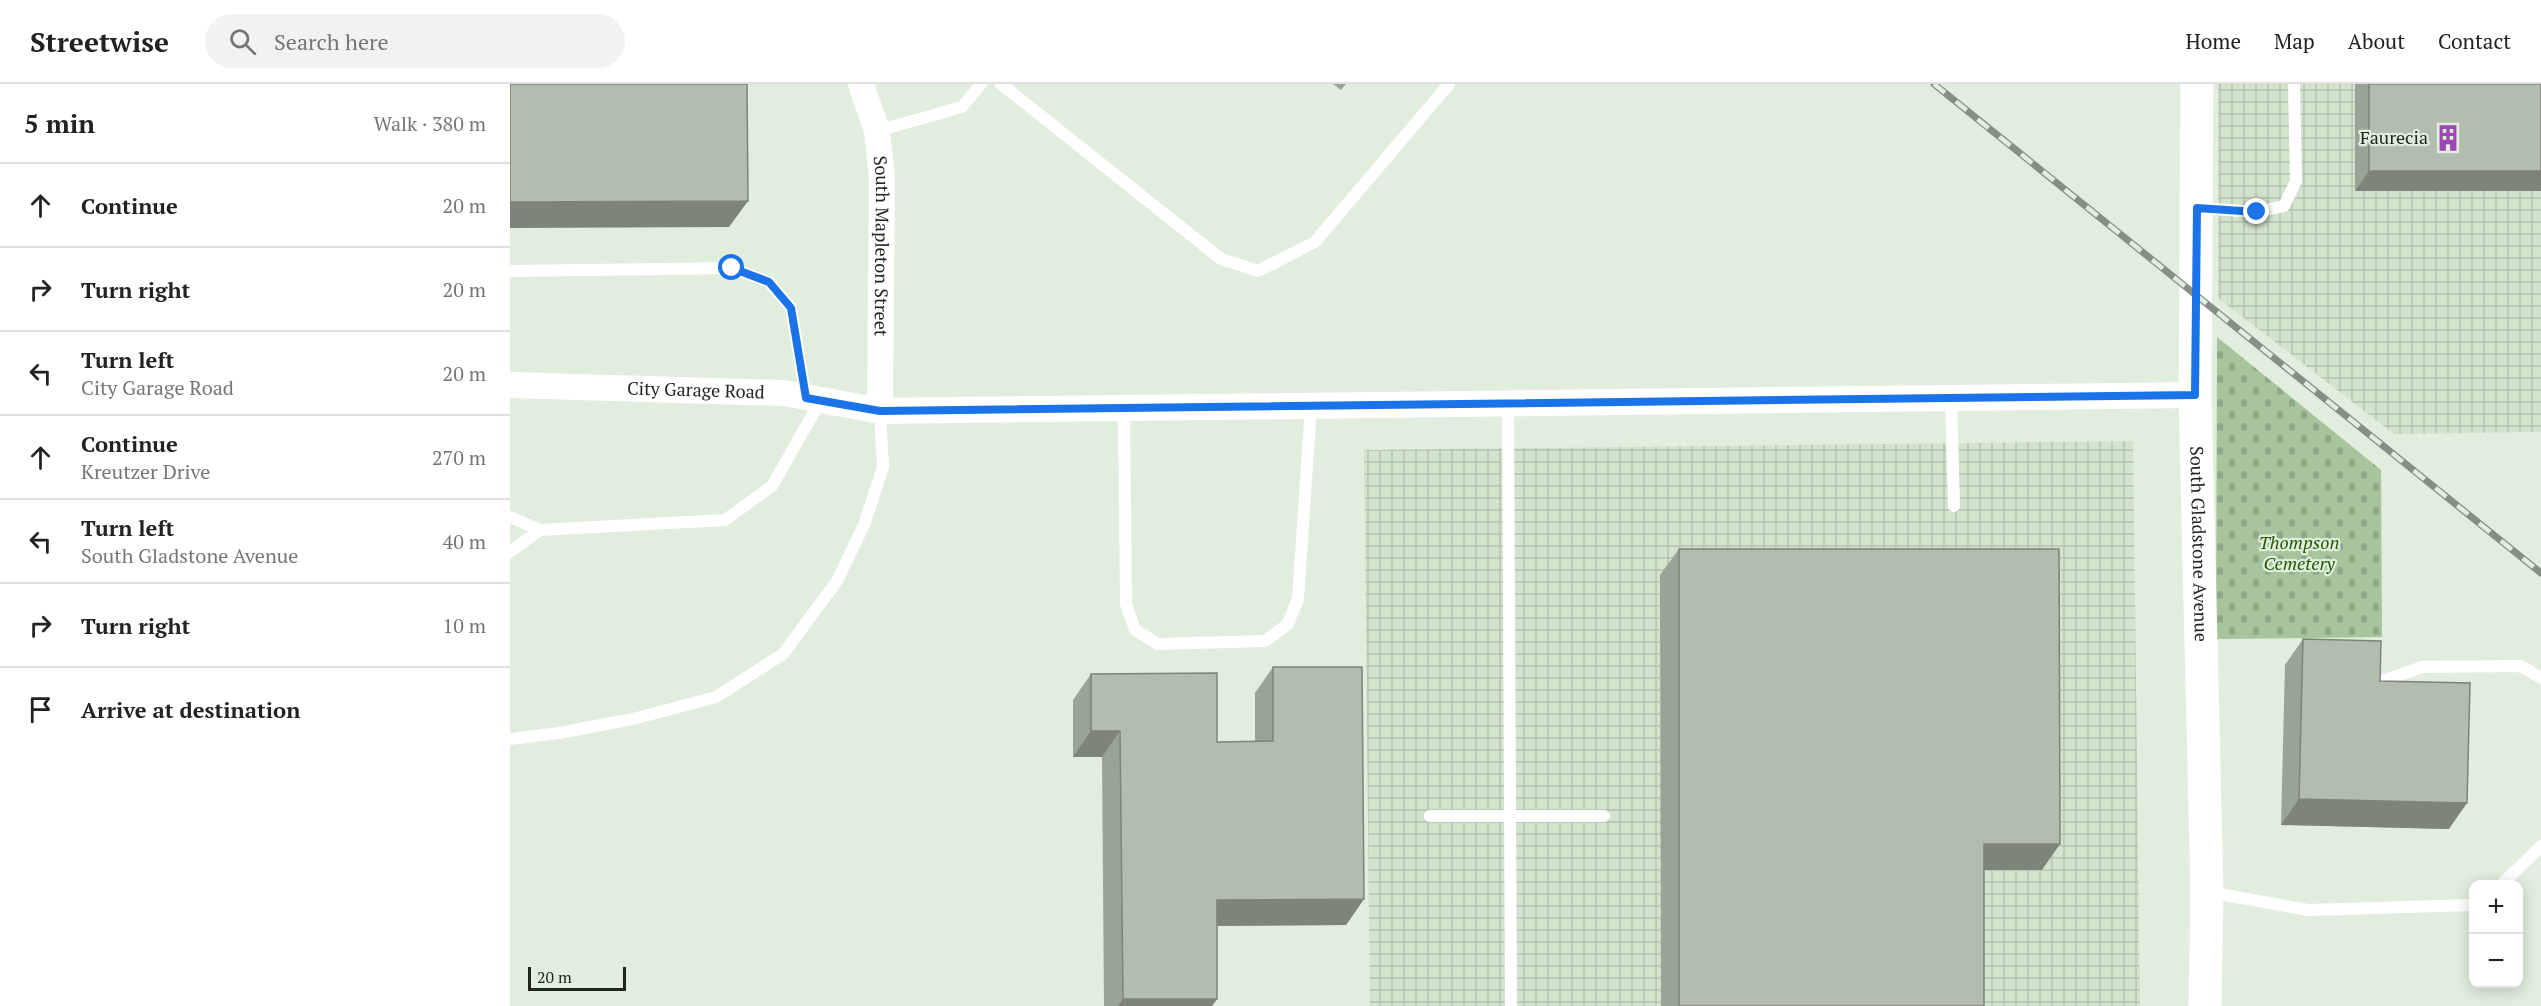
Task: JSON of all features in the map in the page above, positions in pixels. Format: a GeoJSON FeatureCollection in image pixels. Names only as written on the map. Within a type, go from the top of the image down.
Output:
{"type":"FeatureCollection","features":[{"type":"Feature","properties":{"kind":"street","name":"South Mapleton Street"},"geometry":{"type":"LineString","coordinates":[[861,84],[877,131],[882,179],[880,411]]}},
{"type":"Feature","properties":{"kind":"street","name":"South Gladstone Avenue"},"geometry":{"type":"LineString","coordinates":[[2197,84],[2195,395],[2207,892],[2205,1006]]}},
{"type":"Feature","properties":{"kind":"street","name":"City Garage Road"},"geometry":{"type":"LineString","coordinates":[[510,385],[784,393],[880,411],[2195,395]]}},
{"type":"Feature","properties":{"kind":"lane"},"geometry":{"type":"LineString","coordinates":[[877,131],[962,107],[981,84]]}},
{"type":"Feature","properties":{"kind":"lane"},"geometry":{"type":"LineString","coordinates":[[1001,84],[1221,259],[1258,271],[1315,242],[1449,84]]}},
{"type":"Feature","properties":{"kind":"lane"},"geometry":{"type":"LineString","coordinates":[[2197,208],[2257,212],[2284,206],[2296,181],[2294,84]]}},
{"type":"Feature","properties":{"kind":"lane"},"geometry":{"type":"LineString","coordinates":[[510,272],[732,268],[769,282],[791,308],[814,399],[772,486],[725,520],[540,530],[510,518]]}},
{"type":"Feature","properties":{"kind":"lane"},"geometry":{"type":"LineString","coordinates":[[1951,398],[1953,506]]}},
{"type":"Feature","properties":{"kind":"lane"},"geometry":{"type":"LineString","coordinates":[[1508,404],[1511,1006]]}},
{"type":"Feature","properties":{"kind":"lane"},"geometry":{"type":"LineString","coordinates":[[1124,408],[1126,604],[1135,630],[1158,644],[1264,642],[1288,624],[1298,599],[1311,406]]}},
{"type":"Feature","properties":{"kind":"lane"},"geometry":{"type":"LineString","coordinates":[[510,739],[559,733],[633,719],[717,697],[783,654],[837,581],[864,525],[883,467],[880,411]]}},
{"type":"Feature","properties":{"kind":"lane"},"geometry":{"type":"LineString","coordinates":[[510,552],[540,530]]}},
{"type":"Feature","properties":{"kind":"lane"},"geometry":{"type":"LineString","coordinates":[[2375,684],[2422,667],[2521,666],[2541,678]]}},
{"type":"Feature","properties":{"kind":"lane"},"geometry":{"type":"LineString","coordinates":[[1430,816],[1604,816]]}},
{"type":"Feature","properties":{"kind":"lane"},"geometry":{"type":"LineString","coordinates":[[2507,880],[2541,846]]}},
{"type":"Feature","properties":{"kind":"lane"},"geometry":{"type":"LineString","coordinates":[[2207,892],[2308,910],[2469,906]]}},
{"type":"Feature","properties":{"kind":"shaded area"},"geometry":{"type":"Polygon","coordinates":[[[2218,84],[2541,84],[2541,432],[2394,434],[2218,298],[2218,84]]]}},
{"type":"Feature","properties":{"kind":"shaded area"},"geometry":{"type":"Polygon","coordinates":[[[2133,441],[2140,1006],[1370,1006],[1364,450],[2133,441]]]}},
{"type":"Feature","properties":{"kind":"green space","name":"Thompson Cemetery"},"geometry":{"type":"Polygon","coordinates":[[[2217,337],[2381,470],[2382,637],[2216,639],[2217,337]]]}},
{"type":"Feature","properties":{"kind":"building"},"geometry":{"type":"Polygon","coordinates":[[[510,84],[747,84],[748,201],[510,202],[510,84]]]}},
{"type":"Feature","properties":{"kind":"building","name":"Faurecia"},"geometry":{"type":"Polygon","coordinates":[[[2369,84],[2541,84],[2541,171],[2369,171],[2369,84]]]}},
{"type":"Feature","properties":{"kind":"building"},"geometry":{"type":"Polygon","coordinates":[[[1679,549],[2059,549],[2060,844],[1984,844],[1984,1006],[1679,1006],[1679,549]]]}},
{"type":"Feature","properties":{"kind":"building"},"geometry":{"type":"Polygon","coordinates":[[[2303,639],[2381,641],[2380,681],[2470,683],[2467,803],[2299,799],[2303,639]]]}},
{"type":"Feature","properties":{"kind":"building"},"geometry":{"type":"Polygon","coordinates":[[[1273,667],[1362,667],[1364,899],[1217,900],[1217,999],[1123,999],[1120,731],[1091,731],[1091,674],[1217,673],[1217,742],[1273,741],[1273,667]]]}},
{"type":"Feature","properties":{"kind":"railway"},"geometry":{"type":"LineString","coordinates":[[1934,84],[2541,573]]}},
{"type":"Feature","properties":{"kind":"place","name":"Faurecia"},"geometry":{"type":"Point","coordinates":[2448,138]}},
{"type":"Feature","properties":{"kind":"route"},"geometry":{"type":"LineString","coordinates":[[732,268],[769,282],[791,308],[806,398],[880,411],[2195,395],[2197,208],[2257,212]]}}]}
